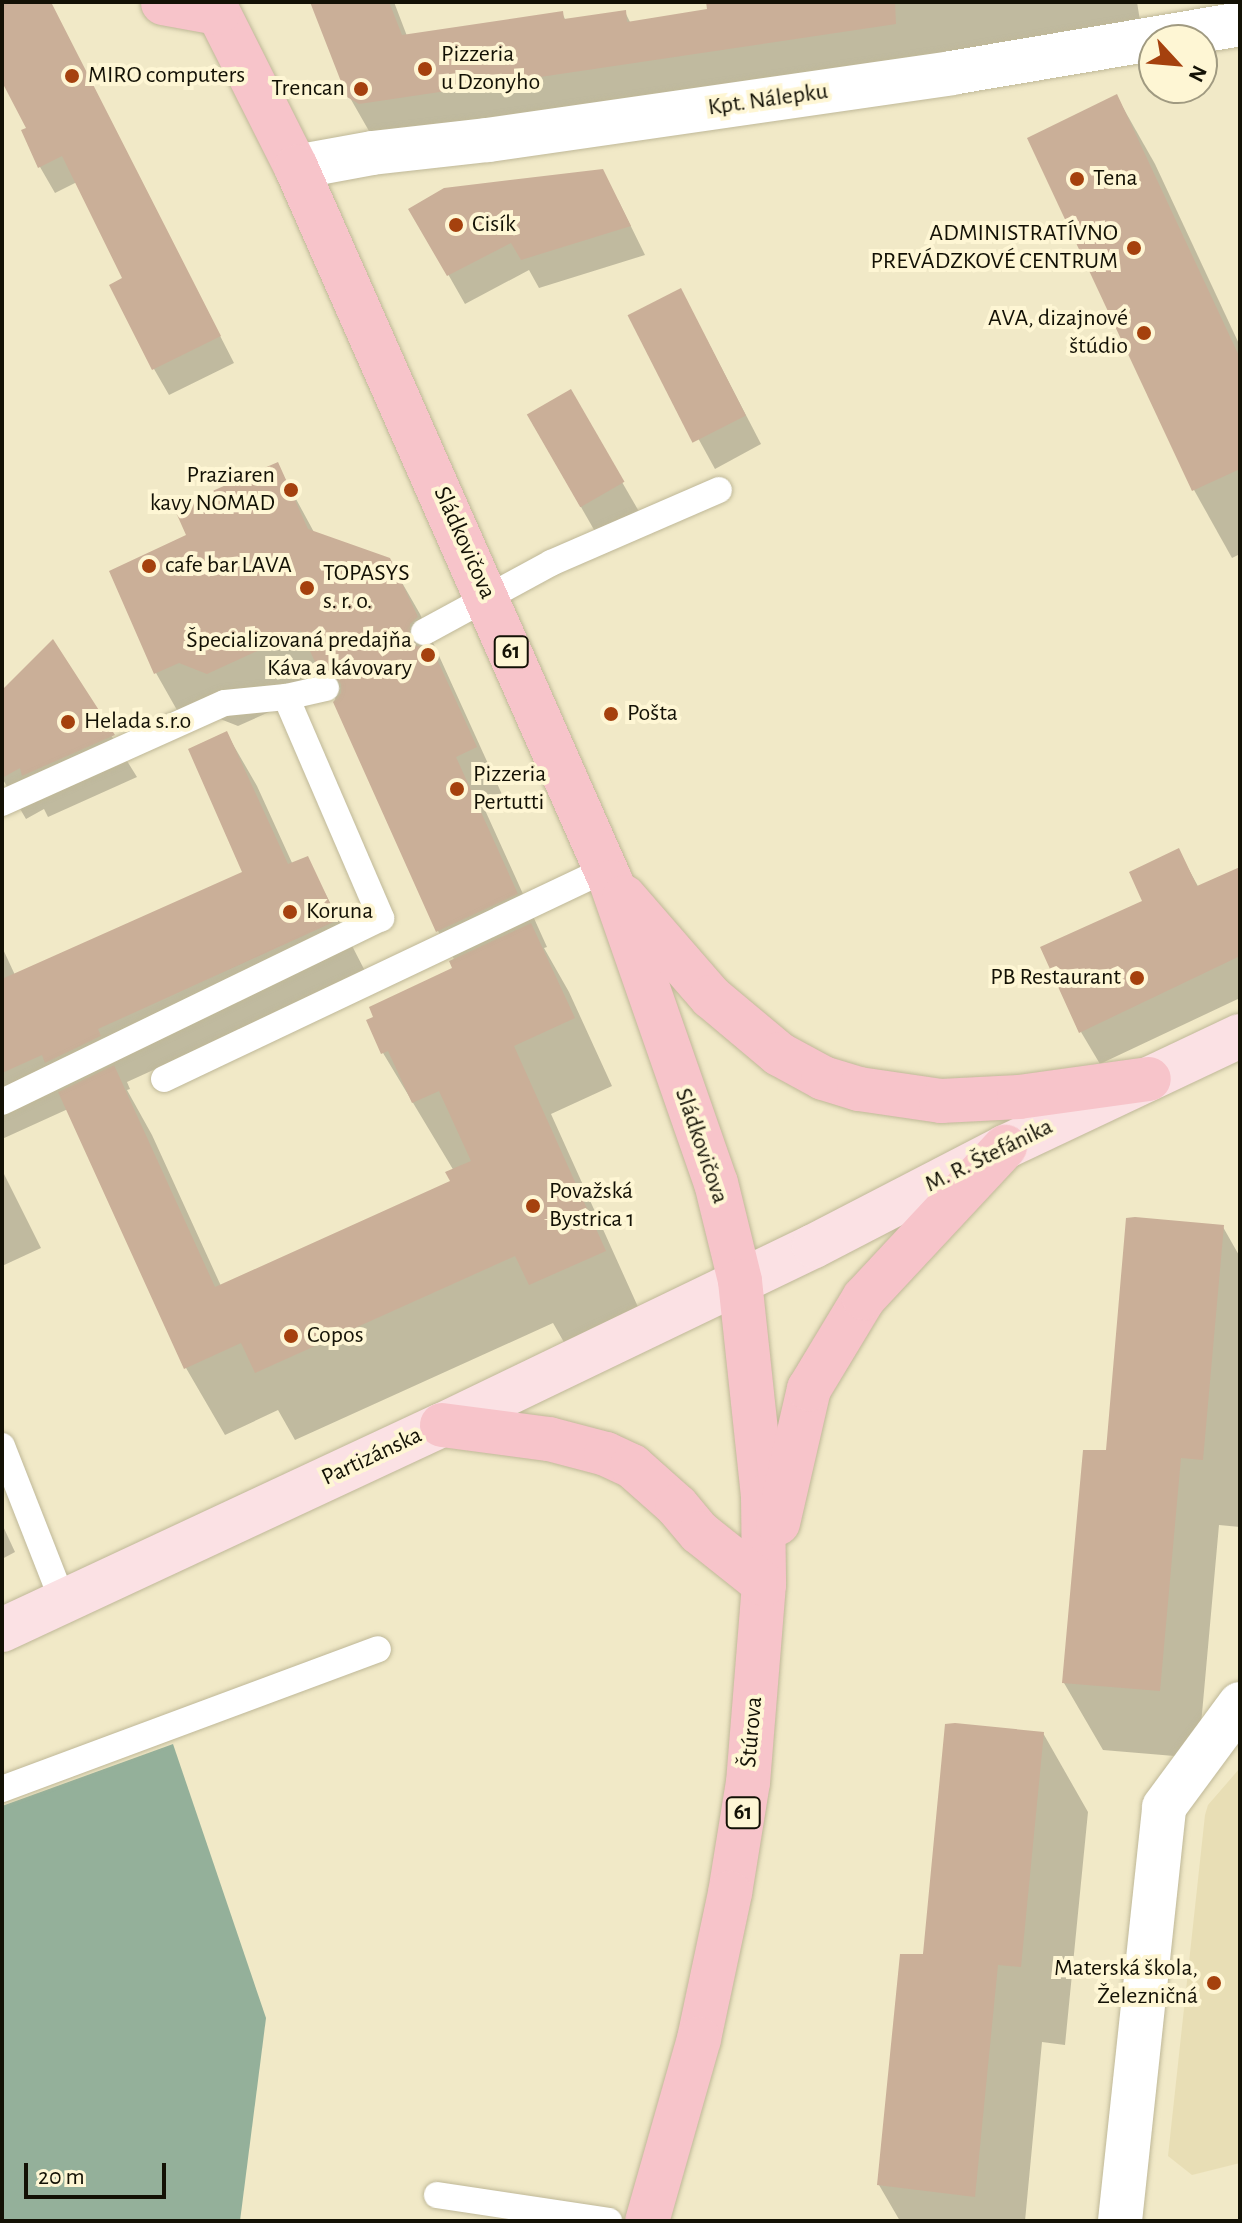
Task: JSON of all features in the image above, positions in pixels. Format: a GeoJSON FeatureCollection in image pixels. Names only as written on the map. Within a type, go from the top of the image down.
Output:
{"type":"FeatureCollection","features":[{"type":"Feature","properties":{"kind":"main road"},"geometry":{"type":"LineString","coordinates":[[162,3],[216,7]]}},
{"type":"Feature","properties":{"kind":"main road","name":"Sládkovičova"},"geometry":{"type":"LineString","coordinates":[[216,7],[296,167],[608,876],[716,1183],[740,1281]]}},
{"type":"Feature","properties":{"kind":"main road"},"geometry":{"type":"LineString","coordinates":[[608,876],[711,997],[779,1054],[823,1078],[859,1089],[941,1101],[1019,1097],[1149,1079]]}},
{"type":"Feature","properties":{"kind":"main road","name":"M. R. Štefánika"},"geometry":{"type":"LineString","coordinates":[[740,1281],[1005,1147],[1240,1036]]}},
{"type":"Feature","properties":{"kind":"main road"},"geometry":{"type":"LineString","coordinates":[[442,1425],[549,1439],[606,1454],[632,1466],[677,1506],[700,1533],[764,1584],[809,1389],[864,1298],[1005,1147]]}},
{"type":"Feature","properties":{"kind":"main road","name":"Partizánska"},"geometry":{"type":"LineString","coordinates":[[2,1630],[442,1425],[740,1281]]}},
{"type":"Feature","properties":{"kind":"main road","name":"Štúrova"},"geometry":{"type":"LineString","coordinates":[[647,2221],[699,2039],[730,1893],[748,1782],[764,1584],[759,1438],[740,1281]]}},
{"type":"Feature","properties":{"kind":"street","name":"Kpt. Nálepku"},"geometry":{"type":"LineString","coordinates":[[296,167],[372,153],[488,140],[951,73],[1240,24]]}},
{"type":"Feature","properties":{"kind":"street"},"geometry":{"type":"LineString","coordinates":[[1120,2221],[1164,1807],[1240,1704]]}},
{"type":"Feature","properties":{"kind":"lane"},"geometry":{"type":"LineString","coordinates":[[424,632],[551,563],[719,490]]}},
{"type":"Feature","properties":{"kind":"lane"},"geometry":{"type":"LineString","coordinates":[[2,803],[225,703],[286,697],[326,688]]}},
{"type":"Feature","properties":{"kind":"lane"},"geometry":{"type":"LineString","coordinates":[[2,1102],[381,918],[286,697]]}},
{"type":"Feature","properties":{"kind":"lane"},"geometry":{"type":"LineString","coordinates":[[164,1079],[608,876]]}},
{"type":"Feature","properties":{"kind":"lane"},"geometry":{"type":"LineString","coordinates":[[2,1446],[63,1602]]}},
{"type":"Feature","properties":{"kind":"lane"},"geometry":{"type":"LineString","coordinates":[[2,1789],[378,1649]]}},
{"type":"Feature","properties":{"kind":"lane"},"geometry":{"type":"LineString","coordinates":[[437,2195],[609,2221]]}},
{"type":"Feature","properties":{"kind":"shaded area","name":"Materská škola, Železničná"},"geometry":{"type":"Polygon","coordinates":[[[1240,1768],[1240,2163],[1192,2175],[1168,2156],[1205,1815],[1208,1805],[1240,1768]]]}},
{"type":"Feature","properties":{"kind":"green space"},"geometry":{"type":"Polygon","coordinates":[[[173,1744],[266,2018],[240,2221],[2,2221],[2,1806],[173,1744]]]}},
{"type":"Feature","properties":{"kind":"building"},"geometry":{"type":"Polygon","coordinates":[[[2,2],[51,2],[221,336],[152,370],[109,285],[122,278],[62,156],[38,168],[21,130],[26,128],[2,82],[2,2]]]}},
{"type":"Feature","properties":{"kind":"building"},"geometry":{"type":"Polygon","coordinates":[[[310,2],[389,2],[402,35],[563,11],[564,19],[626,10],[627,22],[707,9],[706,2],[895,2],[896,24],[359,104],[347,97],[310,2]]]}},
{"type":"Feature","properties":{"kind":"building","name":"ADMINISTRATÍVNO PREVÁDZKOVÉ CENTRUM"},"geometry":{"type":"Polygon","coordinates":[[[1117,94],[1240,358],[1240,469],[1192,491],[1027,138],[1117,94]]]}},
{"type":"Feature","properties":{"kind":"building"},"geometry":{"type":"Polygon","coordinates":[[[603,169],[631,226],[521,260],[511,243],[447,276],[408,209],[444,188],[603,169]]]}},
{"type":"Feature","properties":{"kind":"building"},"geometry":{"type":"Polygon","coordinates":[[[681,288],[746,415],[692,443],[628,315],[681,288]]]}},
{"type":"Feature","properties":{"kind":"building"},"geometry":{"type":"Polygon","coordinates":[[[571,389],[624,482],[580,507],[527,414],[571,389]]]}},
{"type":"Feature","properties":{"kind":"building"},"geometry":{"type":"Polygon","coordinates":[[[278,462],[308,529],[390,558],[418,617],[410,624],[410,639],[416,646],[431,646],[477,747],[456,757],[518,894],[436,932],[333,702],[341,693],[341,684],[331,673],[320,673],[301,631],[207,674],[179,663],[154,674],[109,571],[186,535],[174,508],[278,462]]]}},
{"type":"Feature","properties":{"kind":"building"},"geometry":{"type":"Polygon","coordinates":[[[53,639],[115,735],[22,776],[20,768],[2,778],[2,690],[53,639]]]}},
{"type":"Feature","properties":{"kind":"building"},"geometry":{"type":"Polygon","coordinates":[[[227,731],[288,864],[308,856],[338,920],[98,1029],[101,1036],[45,1063],[42,1055],[2,1073],[2,979],[242,872],[188,749],[227,731]]]}},
{"type":"Feature","properties":{"kind":"building"},"geometry":{"type":"Polygon","coordinates":[[[1179,848],[1197,886],[1240,867],[1240,956],[1079,1033],[1040,947],[1142,901],[1129,872],[1179,848]]]}},
{"type":"Feature","properties":{"kind":"building"},"geometry":{"type":"Polygon","coordinates":[[[531,923],[575,1018],[514,1046],[606,1251],[529,1285],[515,1256],[255,1373],[241,1343],[184,1369],[58,1092],[114,1065],[215,1287],[450,1181],[445,1172],[471,1161],[439,1091],[412,1103],[388,1051],[381,1054],[366,1020],[373,1017],[369,1007],[452,968],[449,961],[531,923]]]}},
{"type":"Feature","properties":{"kind":"building"},"geometry":{"type":"Polygon","coordinates":[[[1126,1218],[1224,1225],[1203,1460],[1181,1458],[1160,1691],[1062,1683],[1083,1450],[1106,1450],[1126,1218]]]}},
{"type":"Feature","properties":{"kind":"building"},"geometry":{"type":"Polygon","coordinates":[[[945,1724],[1044,1732],[1021,1967],[998,1965],[975,2197],[877,2185],[900,1954],[923,1954],[945,1724]]]}},
{"type":"Feature","properties":{"kind":"place","name":"Pizzeria u Dzonyho"},"geometry":{"type":"Point","coordinates":[425,69]}},
{"type":"Feature","properties":{"kind":"place","name":"MIRO computers"},"geometry":{"type":"Point","coordinates":[72,76]}},
{"type":"Feature","properties":{"kind":"place","name":"Trencan"},"geometry":{"type":"Point","coordinates":[361,89]}},
{"type":"Feature","properties":{"kind":"place","name":"Tena"},"geometry":{"type":"Point","coordinates":[1077,179]}},
{"type":"Feature","properties":{"kind":"place","name":"Cisík"},"geometry":{"type":"Point","coordinates":[456,225]}},
{"type":"Feature","properties":{"kind":"place","name":"ADMINISTRATÍVNO PREVÁDZKOVÉ CENTRUM"},"geometry":{"type":"Point","coordinates":[1134,248]}},
{"type":"Feature","properties":{"kind":"place","name":"AVA, dizajnové štúdio"},"geometry":{"type":"Point","coordinates":[1144,333]}},
{"type":"Feature","properties":{"kind":"place","name":"Praziaren kavy NOMAD"},"geometry":{"type":"Point","coordinates":[291,490]}},
{"type":"Feature","properties":{"kind":"place","name":"cafe bar LAVA"},"geometry":{"type":"Point","coordinates":[149,566]}},
{"type":"Feature","properties":{"kind":"place","name":"TOPASYS s. r. o."},"geometry":{"type":"Point","coordinates":[307,588]}},
{"type":"Feature","properties":{"kind":"place","name":"Špecializovaná predajňa Káva a kávovary"},"geometry":{"type":"Point","coordinates":[428,655]}},
{"type":"Feature","properties":{"kind":"place","name":"Pošta"},"geometry":{"type":"Point","coordinates":[611,714]}},
{"type":"Feature","properties":{"kind":"place","name":"Helada s.r.o"},"geometry":{"type":"Point","coordinates":[68,722]}},
{"type":"Feature","properties":{"kind":"place","name":"Pizzeria Pertutti"},"geometry":{"type":"Point","coordinates":[457,789]}},
{"type":"Feature","properties":{"kind":"place","name":"Koruna"},"geometry":{"type":"Point","coordinates":[290,912]}},
{"type":"Feature","properties":{"kind":"place","name":"PB Restaurant"},"geometry":{"type":"Point","coordinates":[1137,978]}},
{"type":"Feature","properties":{"kind":"place","name":"Považská Bystrica 1"},"geometry":{"type":"Point","coordinates":[533,1206]}},
{"type":"Feature","properties":{"kind":"place","name":"Copos"},"geometry":{"type":"Point","coordinates":[291,1336]}},
{"type":"Feature","properties":{"kind":"place","name":"Materská škola, Železničná"},"geometry":{"type":"Point","coordinates":[1214,1983]}}]}
